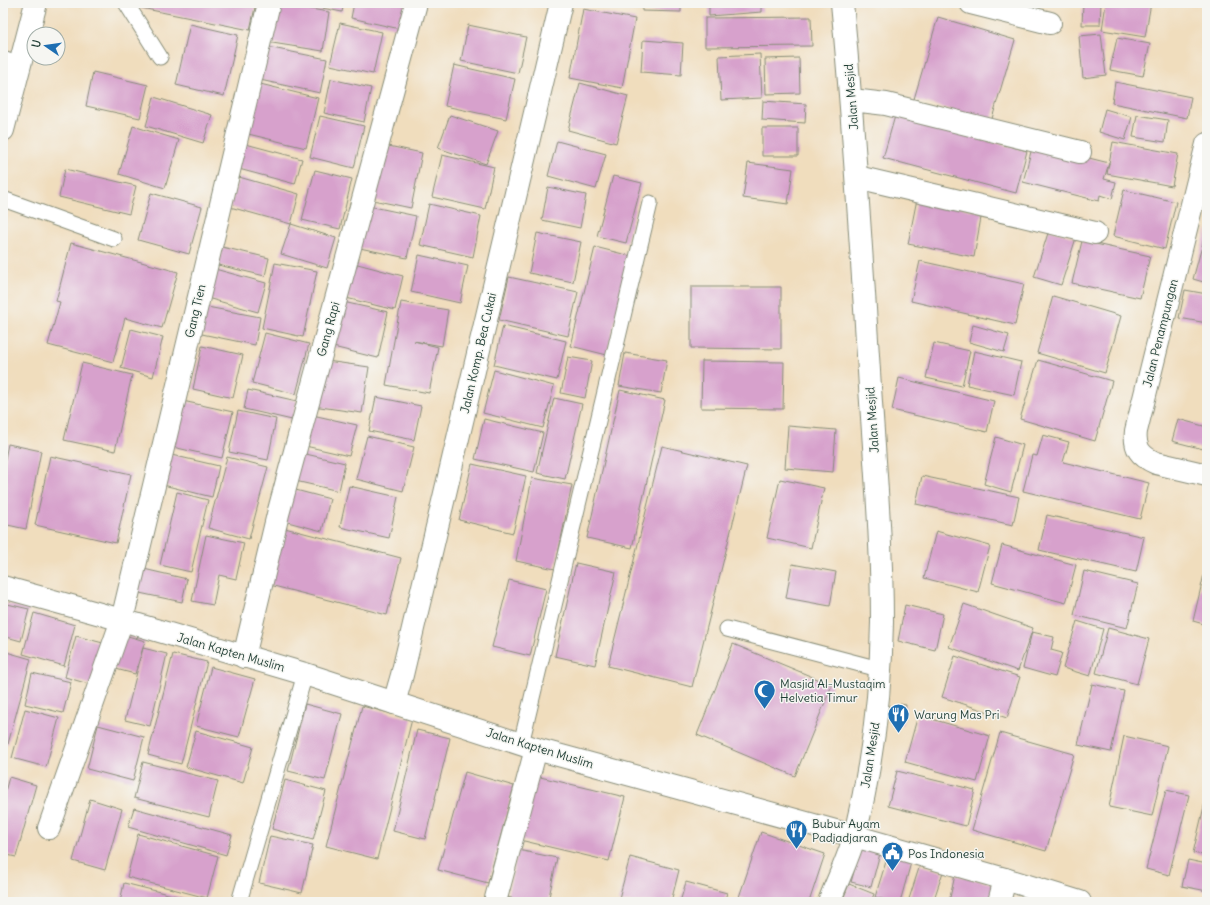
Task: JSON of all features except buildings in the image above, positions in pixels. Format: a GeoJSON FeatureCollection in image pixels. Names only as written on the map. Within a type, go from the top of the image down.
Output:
{"type":"FeatureCollection","features":[{"type":"Feature","properties":{"kind":"main road"},"geometry":{"type":"LineString","coordinates":[[3,130],[12,62],[36,3]]}},
{"type":"Feature","properties":{"kind":"main road","name":"Gang Tien"},"geometry":{"type":"LineString","coordinates":[[49,828],[122,620],[269,3]]}},
{"type":"Feature","properties":{"kind":"main road","name":"Gang Rapi"},"geometry":{"type":"LineString","coordinates":[[244,657],[278,514],[416,3]]}},
{"type":"Feature","properties":{"kind":"main road","name":"Jalan Komp. Bea Cukai"},"geometry":{"type":"LineString","coordinates":[[394,703],[406,659],[561,3]]}},
{"type":"Feature","properties":{"kind":"main road","name":"Jalan Mesjid"},"geometry":{"type":"LineString","coordinates":[[829,902],[854,836],[870,759],[877,709],[882,623],[881,553],[857,177],[852,100],[842,3]]}},
{"type":"Feature","properties":{"kind":"main road"},"geometry":{"type":"LineString","coordinates":[[971,3],[1050,23]]}},
{"type":"Feature","properties":{"kind":"main road"},"geometry":{"type":"LineString","coordinates":[[852,100],[886,104],[1080,152]]}},
{"type":"Feature","properties":{"kind":"main road","name":"Jalan Penampungan"},"geometry":{"type":"LineString","coordinates":[[1207,144],[1135,440],[1137,448],[1148,459],[1156,463],[1207,475]]}},
{"type":"Feature","properties":{"kind":"main road"},"geometry":{"type":"LineString","coordinates":[[857,177],[1095,233]]}},
{"type":"Feature","properties":{"kind":"main road","name":"Jalan Kapten Muslim"},"geometry":{"type":"LineString","coordinates":[[3,586],[305,674],[529,746],[854,836],[1080,902]]}},
{"type":"Feature","properties":{"kind":"main road"},"geometry":{"type":"LineString","coordinates":[[495,902],[529,746]]}},
{"type":"Feature","properties":{"kind":"main road"},"geometry":{"type":"LineString","coordinates":[[999,902],[1005,879]]}},
{"type":"Feature","properties":{"kind":"lane"},"geometry":{"type":"LineString","coordinates":[[126,3],[160,57]]}},
{"type":"Feature","properties":{"kind":"lane"},"geometry":{"type":"LineString","coordinates":[[3,199],[114,239]]}},
{"type":"Feature","properties":{"kind":"lane"},"geometry":{"type":"LineString","coordinates":[[529,746],[650,203]]}},
{"type":"Feature","properties":{"kind":"lane"},"geometry":{"type":"LineString","coordinates":[[727,629],[879,669]]}},
{"type":"Feature","properties":{"kind":"lane"},"geometry":{"type":"LineString","coordinates":[[239,902],[305,674]]}},
{"type":"Feature","properties":{"kind":"place","name":"Masjid Al-Mustaqim Helvetia Timur"},"geometry":{"type":"Point","coordinates":[764,710]}},
{"type":"Feature","properties":{"kind":"place","name":"Warung Mas Pri"},"geometry":{"type":"Point","coordinates":[898,734]}},
{"type":"Feature","properties":{"kind":"place","name":"Bubur Ayam Padjadjaran"},"geometry":{"type":"Point","coordinates":[796,850]}},
{"type":"Feature","properties":{"kind":"place","name":"Pos Indonesia"},"geometry":{"type":"Point","coordinates":[893,872]}}]}
